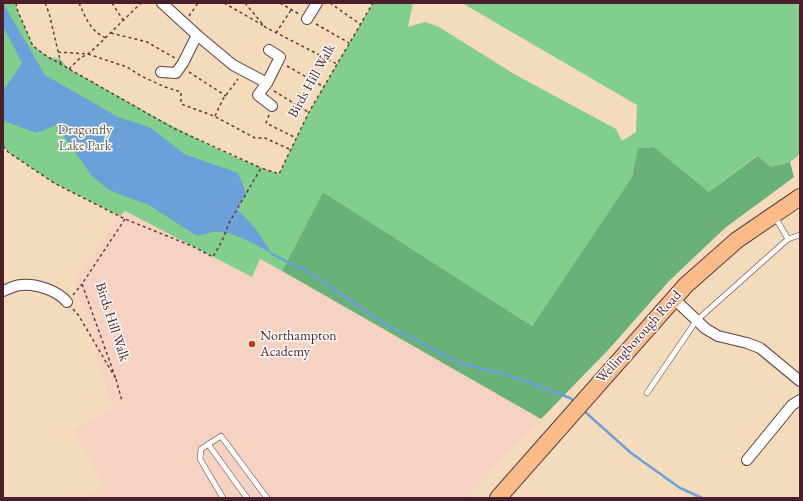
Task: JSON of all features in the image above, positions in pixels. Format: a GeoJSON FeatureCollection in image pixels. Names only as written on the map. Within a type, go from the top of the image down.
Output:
{"type":"FeatureCollection","features":[{"type":"Feature","properties":{"kind":"main road","name":"Wellingborough Road"},"geometry":{"type":"LineString","coordinates":[[498,498],[686,285],[737,240],[800,198]]}},
{"type":"Feature","properties":{"kind":"street"},"geometry":{"type":"LineString","coordinates":[[162,3],[232,65],[267,83]]}},
{"type":"Feature","properties":{"kind":"street"},"geometry":{"type":"LineString","coordinates":[[307,19],[317,3]]}},
{"type":"Feature","properties":{"kind":"street"},"geometry":{"type":"LineString","coordinates":[[161,72],[176,73],[182,65],[197,35]]}},
{"type":"Feature","properties":{"kind":"street"},"geometry":{"type":"LineString","coordinates":[[269,50],[280,57],[267,83],[258,95],[272,106]]}},
{"type":"Feature","properties":{"kind":"street"},"geometry":{"type":"LineString","coordinates":[[3,291],[21,285],[42,286],[63,296],[67,302]]}},
{"type":"Feature","properties":{"kind":"street"},"geometry":{"type":"LineString","coordinates":[[674,299],[706,330],[718,336],[747,343],[760,348],[800,380]]}},
{"type":"Feature","properties":{"kind":"street"},"geometry":{"type":"LineString","coordinates":[[747,460],[792,404],[800,400]]}},
{"type":"Feature","properties":{"kind":"lane"},"geometry":{"type":"LineString","coordinates":[[774,214],[788,239]]}},
{"type":"Feature","properties":{"kind":"lane"},"geometry":{"type":"LineString","coordinates":[[647,393],[696,321],[788,239],[800,235]]}},
{"type":"Feature","properties":{"kind":"lane"},"geometry":{"type":"LineString","coordinates":[[223,498],[200,459],[201,449],[221,436],[267,498]]}},
{"type":"Feature","properties":{"kind":"lane"},"geometry":{"type":"LineString","coordinates":[[208,444],[248,498]]}},
{"type":"Feature","properties":{"kind":"path"},"geometry":{"type":"LineString","coordinates":[[3,146],[8,152],[54,183],[125,219],[192,246],[213,257],[222,241],[229,223],[261,168],[173,128],[69,69],[34,46],[17,9],[16,3]]}},
{"type":"Feature","properties":{"kind":"path"},"geometry":{"type":"LineString","coordinates":[[45,3],[49,13],[61,64]]}},
{"type":"Feature","properties":{"kind":"path"},"geometry":{"type":"LineString","coordinates":[[79,3],[93,29],[97,34],[106,38]]}},
{"type":"Feature","properties":{"kind":"path"},"geometry":{"type":"LineString","coordinates":[[112,3],[123,20]]}},
{"type":"Feature","properties":{"kind":"path"},"geometry":{"type":"LineString","coordinates":[[69,69],[80,58],[88,54],[106,38],[141,3]]}},
{"type":"Feature","properties":{"kind":"path"},"geometry":{"type":"LineString","coordinates":[[184,23],[198,3]]}},
{"type":"Feature","properties":{"kind":"path"},"geometry":{"type":"LineString","coordinates":[[224,3],[276,34],[337,64]]}},
{"type":"Feature","properties":{"kind":"path"},"geometry":{"type":"LineString","coordinates":[[245,3],[265,27]]}},
{"type":"Feature","properties":{"kind":"path"},"geometry":{"type":"LineString","coordinates":[[330,3],[360,24]]}},
{"type":"Feature","properties":{"kind":"path","name":"Birds Hill Walk"},"geometry":{"type":"LineString","coordinates":[[261,168],[279,174],[309,112],[373,3]]}},
{"type":"Feature","properties":{"kind":"path"},"geometry":{"type":"LineString","coordinates":[[276,34],[291,10]]}},
{"type":"Feature","properties":{"kind":"path"},"geometry":{"type":"LineString","coordinates":[[111,33],[147,42],[182,65],[208,86],[226,96]]}},
{"type":"Feature","properties":{"kind":"path"},"geometry":{"type":"LineString","coordinates":[[58,52],[88,54],[127,67],[141,76],[165,87],[181,92],[181,104],[214,116],[255,138],[265,138],[291,150]]}},
{"type":"Feature","properties":{"kind":"path"},"geometry":{"type":"LineString","coordinates":[[278,61],[324,87]]}},
{"type":"Feature","properties":{"kind":"path"},"geometry":{"type":"LineString","coordinates":[[214,116],[243,70]]}},
{"type":"Feature","properties":{"kind":"path"},"geometry":{"type":"LineString","coordinates":[[267,83],[276,92],[309,112]]}},
{"type":"Feature","properties":{"kind":"path"},"geometry":{"type":"LineString","coordinates":[[272,106],[266,123],[296,138]]}},
{"type":"Feature","properties":{"kind":"path","name":"Birds Hill Walk"},"geometry":{"type":"LineString","coordinates":[[116,379],[82,284],[125,219]]}},
{"type":"Feature","properties":{"kind":"path"},"geometry":{"type":"LineString","coordinates":[[67,302],[82,284]]}},
{"type":"Feature","properties":{"kind":"path","name":"Birds Hill Walk"},"geometry":{"type":"LineString","coordinates":[[67,302],[79,316],[116,379]]}},
{"type":"Feature","properties":{"kind":"path"},"geometry":{"type":"LineString","coordinates":[[116,379],[122,401]]}},
{"type":"Feature","properties":{"kind":"shaded area","name":"Northampton Academy"},"geometry":{"type":"Polygon","coordinates":[[[124,211],[251,277],[260,259],[541,419],[465,498],[86,498],[103,485],[74,430],[112,408],[74,281],[124,211]]]}},
{"type":"Feature","properties":{"kind":"green space","name":"Dragonfly Lake Park"},"geometry":{"type":"Polygon","coordinates":[[[3,3],[16,3],[17,9],[33,46],[48,57],[60,59],[69,69],[198,140],[252,164],[279,174],[309,112],[373,3],[413,3],[408,27],[425,22],[439,27],[514,74],[616,129],[622,141],[636,132],[637,105],[462,3],[800,3],[800,154],[790,162],[771,167],[756,156],[709,192],[654,147],[638,148],[632,177],[532,326],[323,192],[282,271],[260,259],[252,277],[125,211],[120,216],[54,183],[8,152],[3,146],[3,3]]]}},
{"type":"Feature","properties":{"kind":"green space"},"geometry":{"type":"Polygon","coordinates":[[[654,147],[709,192],[757,156],[771,167],[790,162],[794,177],[725,228],[669,281],[610,348],[541,419],[282,271],[323,192],[532,326],[632,177],[638,148],[654,147]]]}},
{"type":"Feature","properties":{"kind":"water"},"geometry":{"type":"Polygon","coordinates":[[[3,3],[45,75],[118,117],[151,128],[184,154],[238,173],[246,193],[237,209],[256,229],[272,254],[259,246],[228,233],[213,232],[197,236],[149,205],[109,190],[92,176],[56,125],[37,133],[3,121],[3,91],[22,63],[3,26],[3,3]]]}},
{"type":"Feature","properties":{"kind":"waterway"},"geometry":{"type":"LineString","coordinates":[[272,254],[311,274],[382,322],[459,363],[514,377],[570,398],[575,402]]}},
{"type":"Feature","properties":{"kind":"waterway"},"geometry":{"type":"LineString","coordinates":[[583,410],[631,453],[680,488],[702,498]]}},
{"type":"Feature","properties":{"kind":"place","name":"Northampton Academy"},"geometry":{"type":"Point","coordinates":[252,344]}}]}
